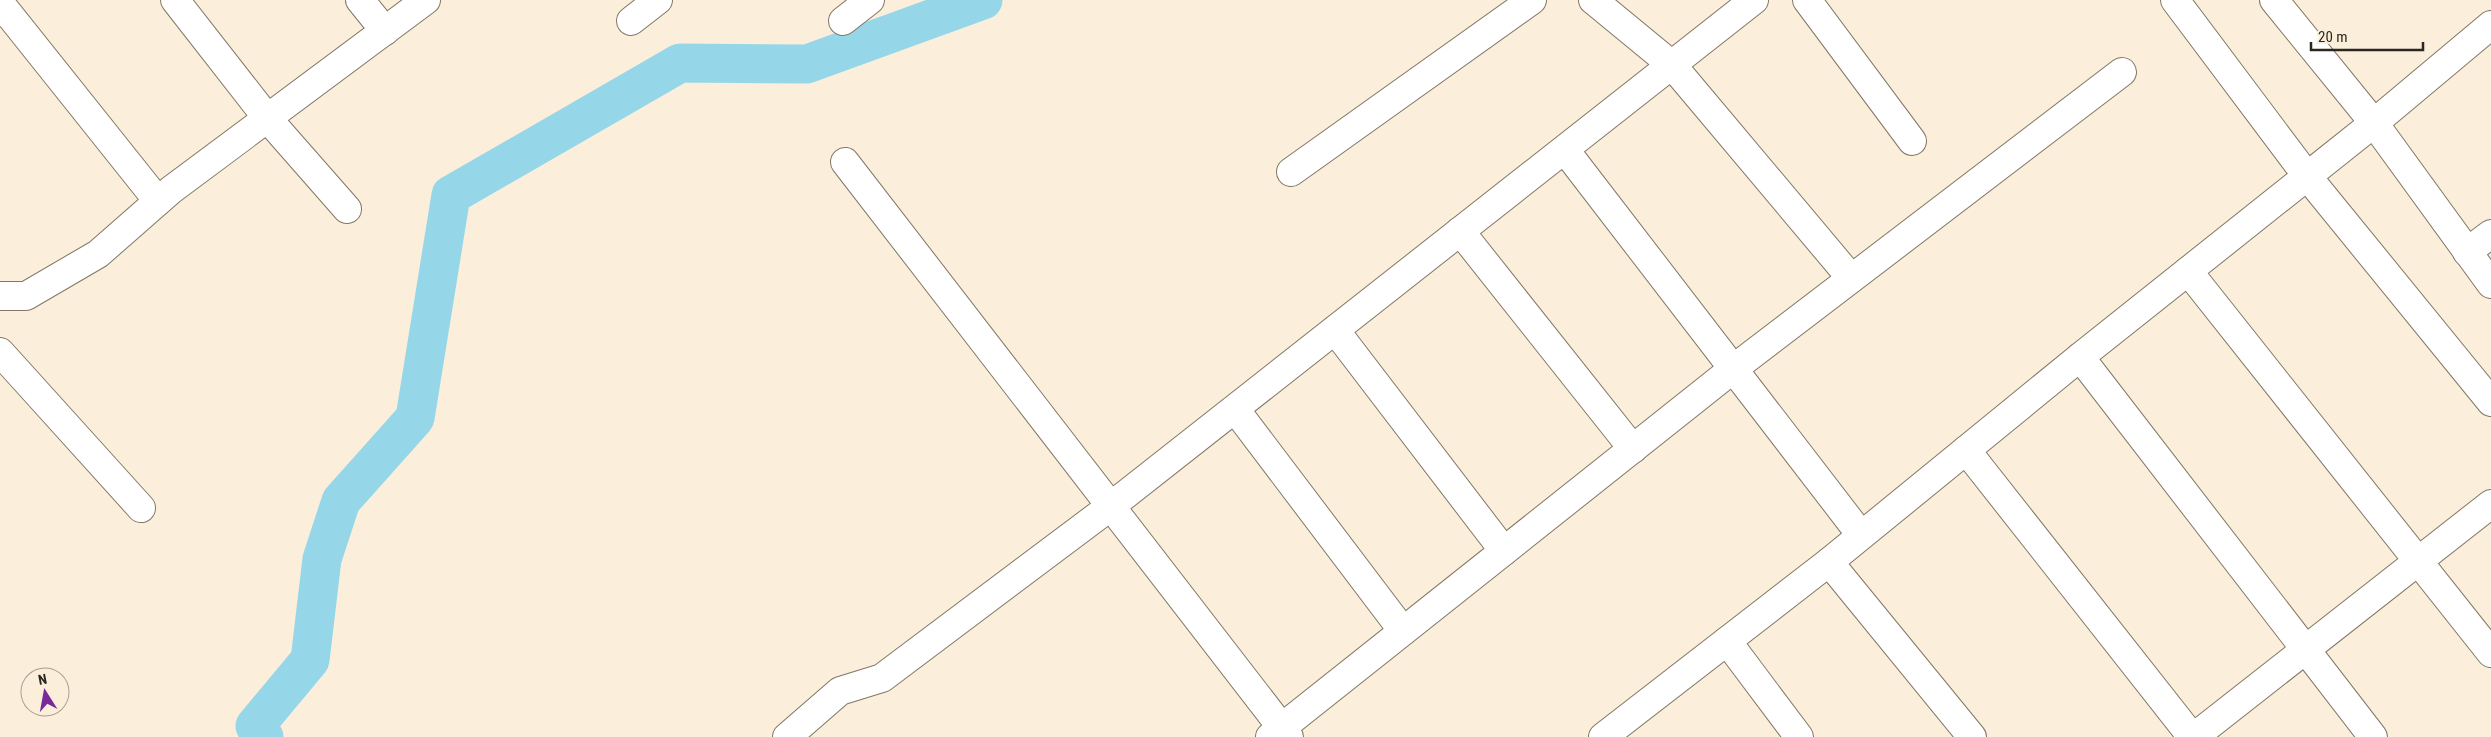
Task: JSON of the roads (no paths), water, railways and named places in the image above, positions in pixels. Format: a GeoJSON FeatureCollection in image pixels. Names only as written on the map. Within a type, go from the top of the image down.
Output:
{"type":"FeatureCollection","features":[{"type":"Feature","properties":{"kind":"street"},"geometry":{"type":"LineString","coordinates":[[175,0],[268,118],[346,209]]}},
{"type":"Feature","properties":{"kind":"street"},"geometry":{"type":"LineString","coordinates":[[360,0],[385,31]]}},
{"type":"Feature","properties":{"kind":"street"},"geometry":{"type":"LineString","coordinates":[[0,296],[26,296],[98,254],[158,201],[426,0]]}},
{"type":"Feature","properties":{"kind":"street"},"geometry":{"type":"LineString","coordinates":[[631,21],[658,0]]}},
{"type":"Feature","properties":{"kind":"street"},"geometry":{"type":"LineString","coordinates":[[842,21],[870,0]]}},
{"type":"Feature","properties":{"kind":"street"},"geometry":{"type":"LineString","coordinates":[[1291,172],[1532,0]]}},
{"type":"Feature","properties":{"kind":"street"},"geometry":{"type":"LineString","coordinates":[[1592,0],[1672,65],[1851,278]]}},
{"type":"Feature","properties":{"kind":"street"},"geometry":{"type":"LineString","coordinates":[[787,737],[840,691],[882,678],[1111,506],[1754,0]]}},
{"type":"Feature","properties":{"kind":"street"},"geometry":{"type":"LineString","coordinates":[[1807,0],[1912,141]]}},
{"type":"Feature","properties":{"kind":"street"},"geometry":{"type":"LineString","coordinates":[[2175,0],[2307,176],[2491,402]]}},
{"type":"Feature","properties":{"kind":"street"},"geometry":{"type":"LineString","coordinates":[[2274,0],[2374,123],[2491,284]]}},
{"type":"Feature","properties":{"kind":"street"},"geometry":{"type":"LineString","coordinates":[[0,3],[158,201]]}},
{"type":"Feature","properties":{"kind":"street"},"geometry":{"type":"LineString","coordinates":[[1616,733],[1727,641],[1829,562],[2080,357],[2374,123],[2491,25]]}},
{"type":"Feature","properties":{"kind":"street"},"geometry":{"type":"LineString","coordinates":[[845,162],[1111,506],[1280,734],[1403,631],[1733,369],[2122,72]]}},
{"type":"Feature","properties":{"kind":"street"},"geometry":{"type":"LineString","coordinates":[[1565,150],[1861,536]]}},
{"type":"Feature","properties":{"kind":"street"},"geometry":{"type":"LineString","coordinates":[[1460,231],[1633,449]]}},
{"type":"Feature","properties":{"kind":"street"},"geometry":{"type":"LineString","coordinates":[[2467,252],[2491,234]]}},
{"type":"Feature","properties":{"kind":"street"},"geometry":{"type":"LineString","coordinates":[[2188,271],[2491,653]]}},
{"type":"Feature","properties":{"kind":"street"},"geometry":{"type":"LineString","coordinates":[[1335,330],[1504,551]]}},
{"type":"Feature","properties":{"kind":"street"},"geometry":{"type":"LineString","coordinates":[[0,352],[141,508]]}},
{"type":"Feature","properties":{"kind":"street"},"geometry":{"type":"LineString","coordinates":[[2080,357],[2373,737]]}},
{"type":"Feature","properties":{"kind":"street"},"geometry":{"type":"LineString","coordinates":[[1234,409],[1403,631]]}},
{"type":"Feature","properties":{"kind":"street"},"geometry":{"type":"LineString","coordinates":[[1966,450],[2193,737],[2491,504]]}},
{"type":"Feature","properties":{"kind":"street"},"geometry":{"type":"LineString","coordinates":[[1829,562],[1972,737]]}},
{"type":"Feature","properties":{"kind":"street"},"geometry":{"type":"LineString","coordinates":[[1727,641],[1799,737]]}},
{"type":"Feature","properties":{"kind":"waterway"},"geometry":{"type":"LineString","coordinates":[[264,737],[255,726],[310,660],[322,559],[341,501],[415,418],[451,195],[680,63],[807,64],[983,0]]}}]}
